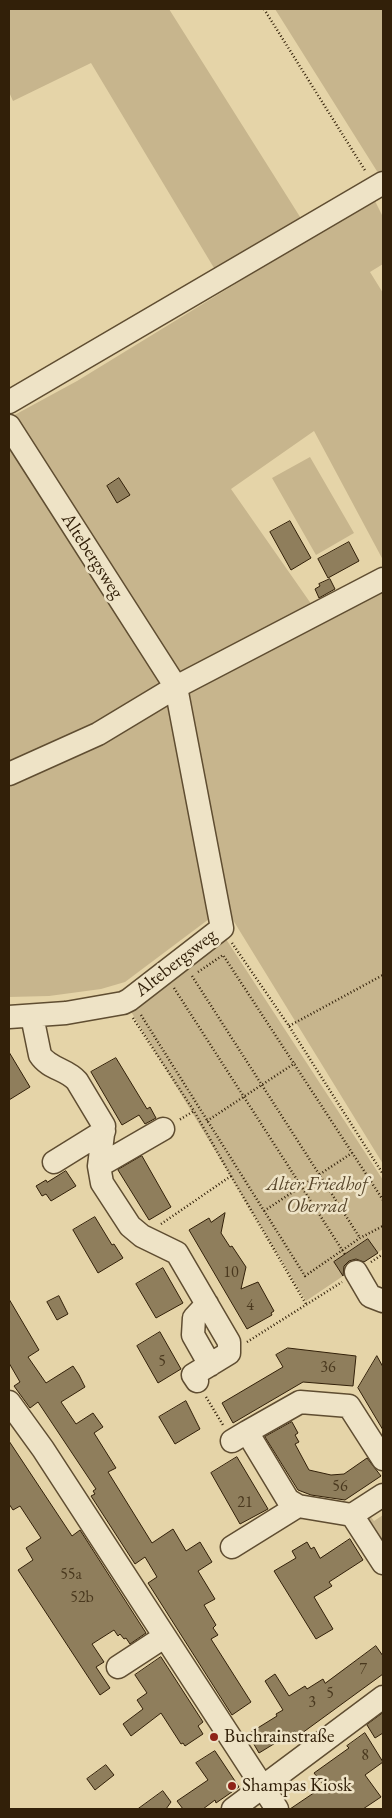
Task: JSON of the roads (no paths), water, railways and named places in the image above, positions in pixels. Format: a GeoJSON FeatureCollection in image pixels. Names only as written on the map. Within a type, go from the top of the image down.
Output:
{"type":"FeatureCollection","features":[{"type":"Feature","properties":{"kind":"street"},"geometry":{"type":"LineString","coordinates":[[9,402],[380,185]]}},
{"type":"Feature","properties":{"kind":"street","name":"Altebergsweg"},"geometry":{"type":"LineString","coordinates":[[9,426],[176,687],[222,928],[129,1000],[131,1007],[9,1017]]}},
{"type":"Feature","properties":{"kind":"street"},"geometry":{"type":"LineString","coordinates":[[9,774],[98,734],[176,687],[383,579]]}},
{"type":"Feature","properties":{"kind":"street"},"geometry":{"type":"LineString","coordinates":[[32,1016],[40,1055],[47,1064],[72,1074],[104,1126],[100,1166],[102,1183],[130,1226],[142,1236],[177,1253],[207,1304],[194,1318],[193,1335],[212,1366]]}},
{"type":"Feature","properties":{"kind":"street"},"geometry":{"type":"LineString","coordinates":[[100,1166],[163,1130]]}},
{"type":"Feature","properties":{"kind":"street"},"geometry":{"type":"LineString","coordinates":[[54,1162],[104,1131]]}},
{"type":"Feature","properties":{"kind":"street"},"geometry":{"type":"LineString","coordinates":[[356,1272],[370,1296],[383,1301]]}},
{"type":"Feature","properties":{"kind":"street"},"geometry":{"type":"LineString","coordinates":[[9,1402],[43,1449],[278,1809]]}},
{"type":"Feature","properties":{"kind":"street"},"geometry":{"type":"LineString","coordinates":[[383,1459],[349,1406],[300,1402],[240,1437],[288,1500],[298,1506],[352,1515],[383,1495]]}},
{"type":"Feature","properties":{"kind":"street"},"geometry":{"type":"LineString","coordinates":[[232,1547],[298,1506]]}},
{"type":"Feature","properties":{"kind":"street"},"geometry":{"type":"LineString","coordinates":[[352,1515],[383,1561]]}},
{"type":"Feature","properties":{"kind":"street"},"geometry":{"type":"LineString","coordinates":[[118,1666],[164,1637]]}},
{"type":"Feature","properties":{"kind":"street"},"geometry":{"type":"LineString","coordinates":[[233,1809],[383,1697]]}},
{"type":"Feature","properties":{"kind":"place","name":"Buchrainstraße"},"geometry":{"type":"Point","coordinates":[214,1737]}},
{"type":"Feature","properties":{"kind":"place","name":"Shampas Kiosk"},"geometry":{"type":"Point","coordinates":[232,1786]}},
{"type":"Feature","properties":{"kind":"park label","name":"Alter Friedhof Oberrad"},"geometry":{"type":"Point","coordinates":[317,1196]}}]}
